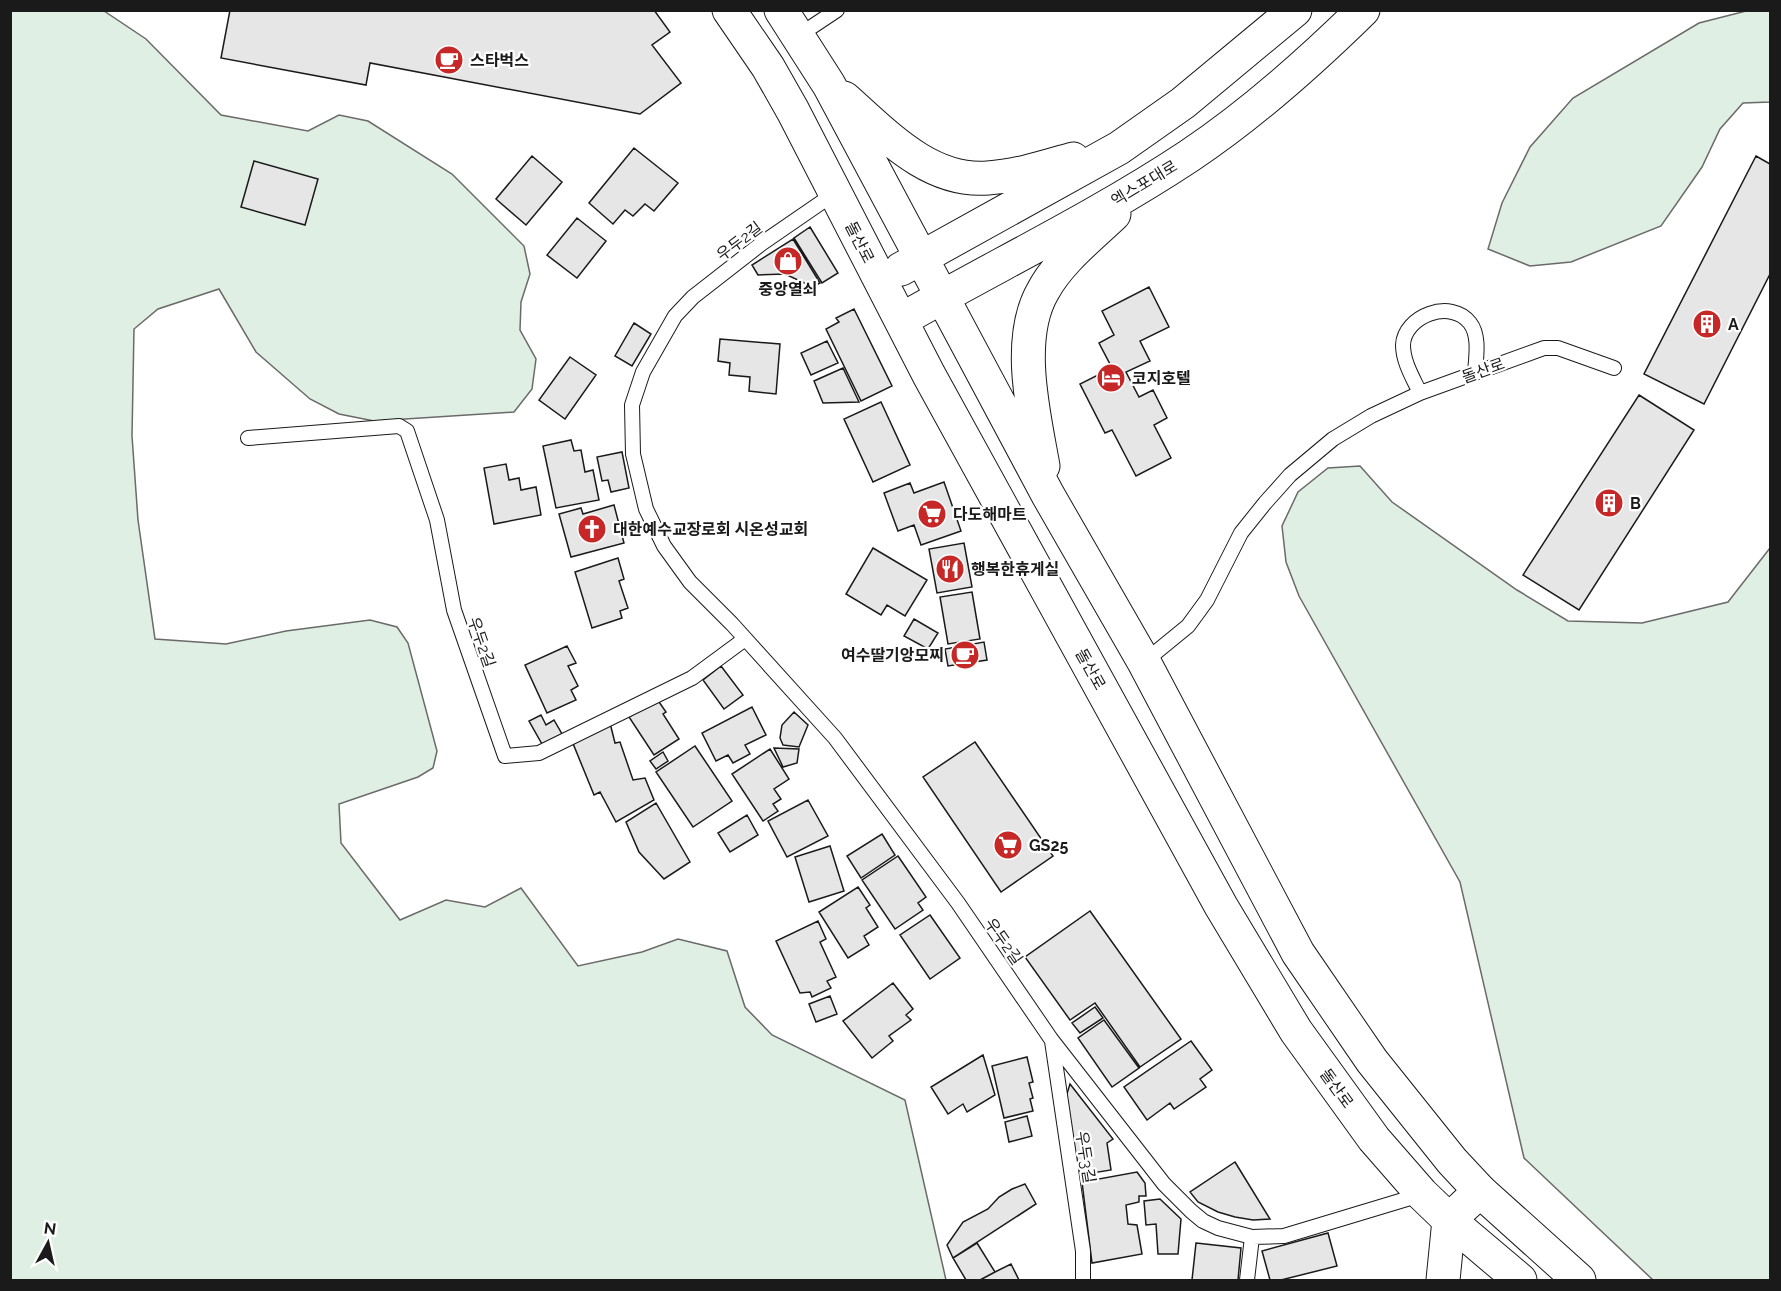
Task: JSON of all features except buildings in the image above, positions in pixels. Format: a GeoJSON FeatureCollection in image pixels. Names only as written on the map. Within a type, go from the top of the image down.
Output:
{"type":"FeatureCollection","features":[{"type":"Feature","properties":{"kind":"main road","name":"돌산로"},"geometry":{"type":"LineString","coordinates":[[729,10],[768,67],[901,320],[1221,906],[1296,1031],[1374,1139],[1422,1194],[1520,1281]]}},
{"type":"Feature","properties":{"kind":"main road"},"geometry":{"type":"LineString","coordinates":[[880,280],[1119,148],[1183,103],[1295,10]]}},
{"type":"Feature","properties":{"kind":"main road","name":"엑스포대로"},"geometry":{"type":"LineString","coordinates":[[901,320],[1145,184],[1234,124],[1291,77],[1363,10]]}},
{"type":"Feature","properties":{"kind":"main road"},"geometry":{"type":"LineString","coordinates":[[790,23],[829,85],[1048,495],[1144,662],[1298,953],[1372,1061],[1420,1122],[1480,1191],[1579,1281]]}},
{"type":"Feature","properties":{"kind":"main road"},"geometry":{"type":"LineString","coordinates":[[829,85],[923,164],[964,178],[987,179],[1019,174],[1119,148]]}},
{"type":"Feature","properties":{"kind":"main road"},"geometry":{"type":"LineString","coordinates":[[1048,495],[1031,390],[1029,349],[1032,318],[1042,291],[1061,267],[1145,184]]}},
{"type":"Feature","properties":{"kind":"main road"},"geometry":{"type":"LineString","coordinates":[[1443,1281],[1449,1220],[1480,1191]]}},
{"type":"Feature","properties":{"kind":"lane"},"geometry":{"type":"LineString","coordinates":[[790,23],[837,10]]}},
{"type":"Feature","properties":{"kind":"lane","name":"우두2길"},"geometry":{"type":"LineString","coordinates":[[835,193],[761,244],[693,297],[675,316],[652,353],[632,405],[633,454],[646,509],[664,546],[690,582],[834,738],[958,903],[1051,1038],[1164,1184],[1191,1211],[1203,1221],[1218,1228],[1252,1237],[1284,1236],[1422,1194]]}},
{"type":"Feature","properties":{"kind":"lane"},"geometry":{"type":"LineString","coordinates":[[1420,393],[1404,356],[1403,343],[1412,324],[1423,316],[1438,311],[1450,312],[1462,316],[1471,324],[1475,336],[1475,373]]}},
{"type":"Feature","properties":{"kind":"lane","name":"돌산로"},"geometry":{"type":"LineString","coordinates":[[1144,662],[1188,626],[1208,600],[1241,533],[1290,475],[1333,439],[1371,416],[1420,393],[1544,348],[1558,348],[1614,368]]}},
{"type":"Feature","properties":{"kind":"lane","name":"우두2길"},"geometry":{"type":"LineString","coordinates":[[248,438],[399,426],[407,431],[437,520],[454,610],[505,756],[539,753],[692,678],[745,639]]}},
{"type":"Feature","properties":{"kind":"lane","name":"우두3길"},"geometry":{"type":"LineString","coordinates":[[1051,1038],[1083,1251],[1083,1281]]}},
{"type":"Feature","properties":{"kind":"lane"},"geometry":{"type":"LineString","coordinates":[[1247,1281],[1252,1237]]}},
{"type":"Feature","properties":{"kind":"green space"},"geometry":{"type":"Polygon","coordinates":[[[1750,10],[1770,11],[1770,102],[1743,103],[1720,129],[1702,167],[1661,226],[1571,262],[1530,266],[1488,249],[1502,203],[1530,147],[1573,98],[1699,23],[1750,10]]]}},
{"type":"Feature","properties":{"kind":"green space"},"geometry":{"type":"Polygon","coordinates":[[[10,11],[104,11],[146,39],[221,115],[308,131],[339,115],[368,121],[452,174],[524,246],[530,274],[521,302],[520,330],[536,359],[532,389],[514,412],[374,421],[339,414],[310,399],[256,352],[219,289],[158,309],[134,329],[132,436],[138,520],[155,639],[226,644],[286,631],[370,620],[397,627],[408,643],[437,751],[433,768],[418,777],[339,804],[341,843],[400,920],[446,900],[485,907],[521,888],[578,966],[642,952],[678,939],[727,951],[745,1007],[772,1035],[905,1100],[946,1280],[11,1280],[10,11]]]}},
{"type":"Feature","properties":{"kind":"green space"},"geometry":{"type":"Polygon","coordinates":[[[1360,466],[1392,502],[1517,590],[1568,621],[1642,623],[1728,602],[1770,548],[1770,1280],[1653,1280],[1524,1158],[1460,882],[1299,596],[1286,562],[1282,526],[1298,492],[1328,468],[1360,466]]]}},
{"type":"Feature","properties":{"kind":"place","name":"스타벅스"},"geometry":{"type":"Point","coordinates":[449,60]}},
{"type":"Feature","properties":{"kind":"place","name":"중앙열쇠"},"geometry":{"type":"Point","coordinates":[788,261]}},
{"type":"Feature","properties":{"kind":"place","name":"A"},"geometry":{"type":"Point","coordinates":[1707,324]}},
{"type":"Feature","properties":{"kind":"place","name":"코지호텔"},"geometry":{"type":"Point","coordinates":[1111,378]}},
{"type":"Feature","properties":{"kind":"place","name":"B"},"geometry":{"type":"Point","coordinates":[1609,503]}},
{"type":"Feature","properties":{"kind":"place","name":"다도해마트"},"geometry":{"type":"Point","coordinates":[932,514]}},
{"type":"Feature","properties":{"kind":"place","name":"대한예수교장로회 시온성교회"},"geometry":{"type":"Point","coordinates":[592,529]}},
{"type":"Feature","properties":{"kind":"place","name":"행복한휴게실"},"geometry":{"type":"Point","coordinates":[950,569]}},
{"type":"Feature","properties":{"kind":"place","name":"여수딸기앙모찌"},"geometry":{"type":"Point","coordinates":[965,655]}},
{"type":"Feature","properties":{"kind":"place","name":"GS25"},"geometry":{"type":"Point","coordinates":[1008,845]}}]}
